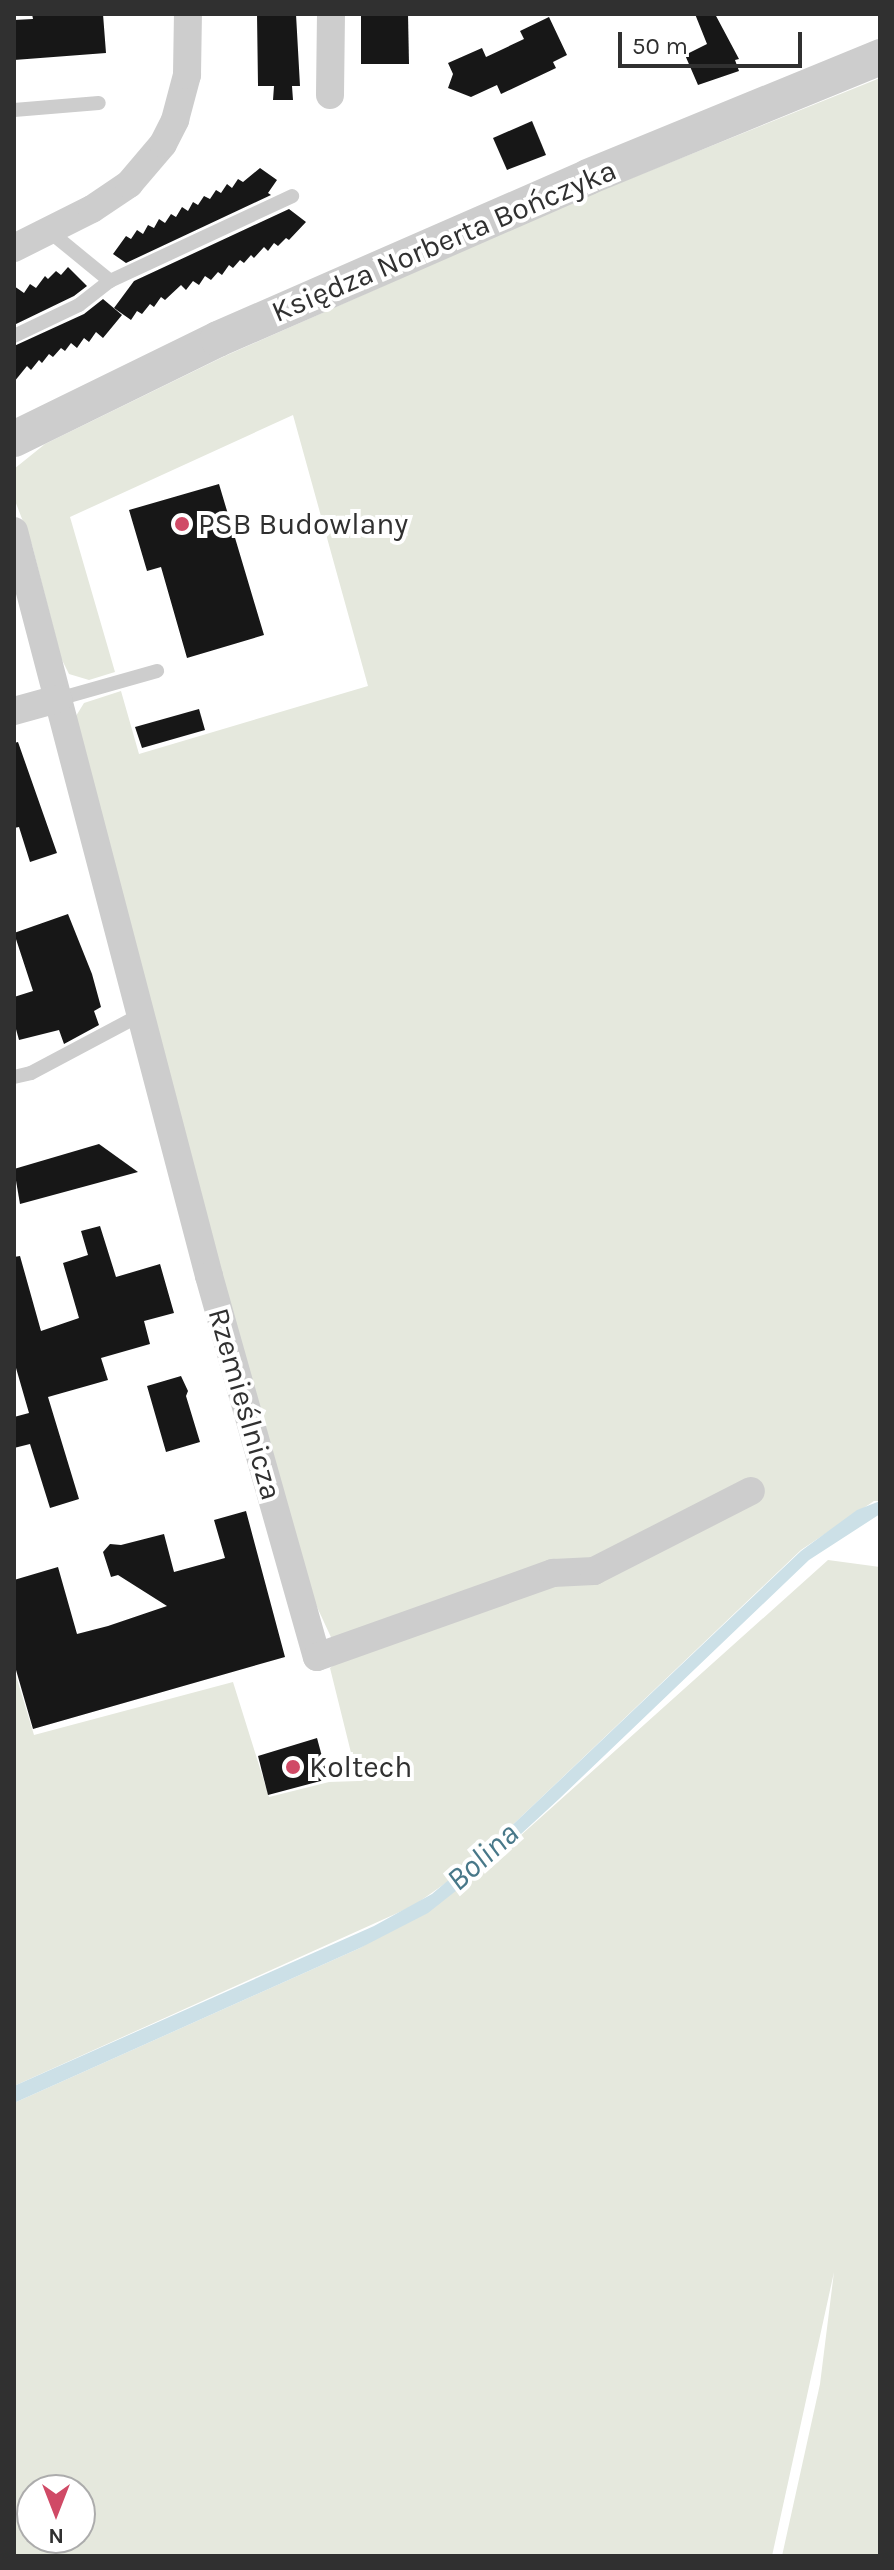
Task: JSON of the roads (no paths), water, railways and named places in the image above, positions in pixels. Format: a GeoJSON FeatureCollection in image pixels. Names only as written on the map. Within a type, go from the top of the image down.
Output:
{"type":"FeatureCollection","features":[{"type":"Feature","properties":{"kind":"street"},"geometry":{"type":"LineString","coordinates":[[14,248],[92,209],[129,184],[163,144],[175,120],[187,75],[188,14]]}},
{"type":"Feature","properties":{"kind":"street"},"geometry":{"type":"LineString","coordinates":[[330,95],[331,14]]}},
{"type":"Feature","properties":{"kind":"street","name":"Księdza Norberta Bończyka"},"geometry":{"type":"LineString","coordinates":[[14,439],[218,339],[588,177],[880,57]]}},
{"type":"Feature","properties":{"kind":"street","name":"Rzemieślnicza"},"geometry":{"type":"LineString","coordinates":[[14,531],[22,591],[58,699],[209,1276],[317,1657],[553,1573],[594,1571],[751,1491]]}},
{"type":"Feature","properties":{"kind":"street"},"geometry":{"type":"LineString","coordinates":[[14,711],[58,699]]}},
{"type":"Feature","properties":{"kind":"lane"},"geometry":{"type":"LineString","coordinates":[[14,110],[99,103]]}},
{"type":"Feature","properties":{"kind":"lane"},"geometry":{"type":"LineString","coordinates":[[14,336],[79,305],[110,281],[292,196]]}},
{"type":"Feature","properties":{"kind":"lane"},"geometry":{"type":"LineString","coordinates":[[49,231],[110,281]]}},
{"type":"Feature","properties":{"kind":"lane"},"geometry":{"type":"LineString","coordinates":[[58,699],[157,671]]}},
{"type":"Feature","properties":{"kind":"lane"},"geometry":{"type":"LineString","coordinates":[[14,1077],[31,1073],[140,1015]]}},
{"type":"Feature","properties":{"kind":"water","name":"Bolina"},"geometry":{"type":"Polygon","coordinates":[[[880,1501],[880,1514],[809,1560],[559,1799],[481,1871],[428,1913],[360,1948],[14,2103],[14,2086],[374,1926],[432,1894],[502,1835],[801,1551],[857,1510],[880,1501]]]}},
{"type":"Feature","properties":{"kind":"place","name":"PSB Budowlany"},"geometry":{"type":"Point","coordinates":[182,524]}},
{"type":"Feature","properties":{"kind":"place","name":"Koltech"},"geometry":{"type":"Point","coordinates":[293,1767]}}]}
